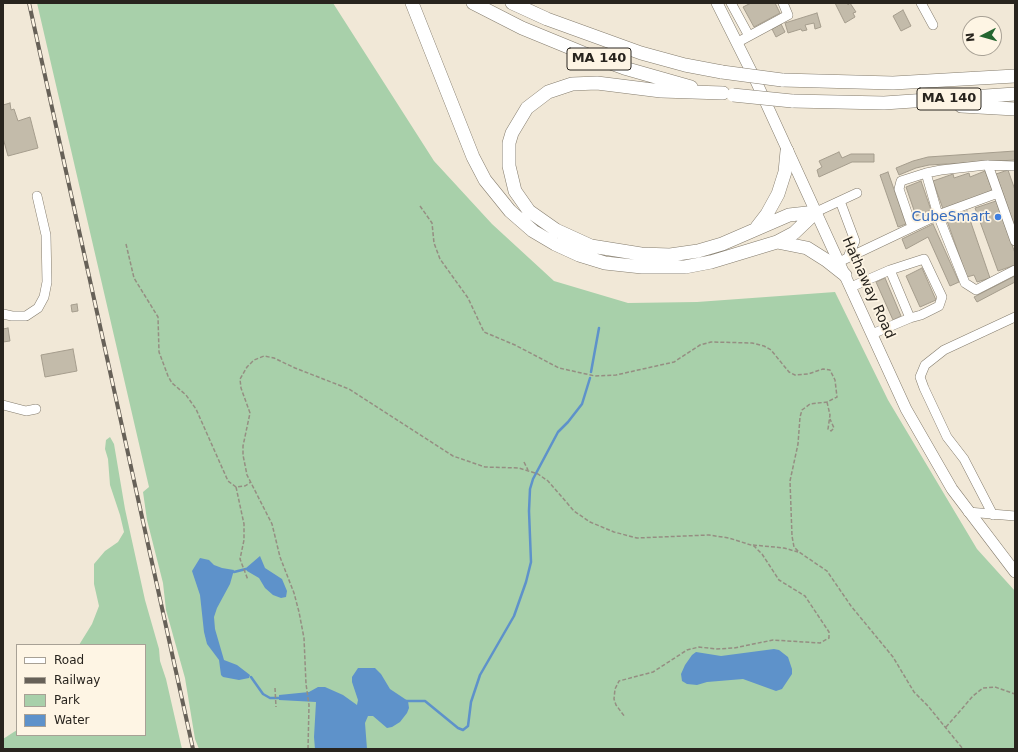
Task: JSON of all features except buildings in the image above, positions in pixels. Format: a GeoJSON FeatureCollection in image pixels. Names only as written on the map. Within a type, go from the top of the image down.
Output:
{"type":"FeatureCollection","features":[{"type":"Feature","properties":{"kind":"highway"},"geometry":{"type":"LineString","coordinates":[[412,3],[478,168],[492,190],[510,211],[544,238],[566,250],[605,263],[661,268],[711,262],[777,242],[794,233],[816,212]]}},
{"type":"Feature","properties":{"kind":"highway","name":"MA 140"},"geometry":{"type":"LineString","coordinates":[[473,3],[522,28],[590,56],[657,78],[728,94],[792,101],[884,103],[1015,94]]}},
{"type":"Feature","properties":{"kind":"highway","name":"MA 140"},"geometry":{"type":"LineString","coordinates":[[512,3],[641,53],[685,65],[722,72],[782,80],[898,82],[1015,76]]}},
{"type":"Feature","properties":{"kind":"highway"},"geometry":{"type":"LineString","coordinates":[[898,82],[1015,67]]}},
{"type":"Feature","properties":{"kind":"highway"},"geometry":{"type":"LineString","coordinates":[[728,94],[676,92],[597,83],[560,86],[537,99],[527,108],[516,124],[509,144],[509,166],[511,178],[518,196],[529,211],[556,230],[591,246],[641,254],[685,254],[722,244],[789,215],[816,212]]}},
{"type":"Feature","properties":{"kind":"highway"},"geometry":{"type":"LineString","coordinates":[[884,103],[981,106],[1015,109]]}},
{"type":"Feature","properties":{"kind":"highway"},"geometry":{"type":"LineString","coordinates":[[754,230],[767,214],[778,194],[785,172],[788,151]]}},
{"type":"Feature","properties":{"kind":"highway"},"geometry":{"type":"LineString","coordinates":[[777,242],[807,248],[826,260],[845,275]]}},
{"type":"Feature","properties":{"kind":"main road","name":"Hathaway Road"},"geometry":{"type":"LineString","coordinates":[[721,4],[816,212],[843,260],[845,275],[850,287],[914,423],[944,476],[968,512],[1015,572]]}},
{"type":"Feature","properties":{"kind":"street"},"geometry":{"type":"LineString","coordinates":[[731,3],[749,36]]}},
{"type":"Feature","properties":{"kind":"street"},"geometry":{"type":"LineString","coordinates":[[738,42],[788,15],[783,3]]}},
{"type":"Feature","properties":{"kind":"street"},"geometry":{"type":"LineString","coordinates":[[920,3],[933,25]]}},
{"type":"Feature","properties":{"kind":"street"},"geometry":{"type":"LineString","coordinates":[[988,165],[1015,241]]}},
{"type":"Feature","properties":{"kind":"street"},"geometry":{"type":"LineString","coordinates":[[912,227],[899,189],[901,181],[941,170],[988,165],[1013,166],[1015,175]]}},
{"type":"Feature","properties":{"kind":"street"},"geometry":{"type":"LineString","coordinates":[[926,173],[938,215],[965,283],[976,290],[1015,270]]}},
{"type":"Feature","properties":{"kind":"street"},"geometry":{"type":"LineString","coordinates":[[816,212],[857,192]]}},
{"type":"Feature","properties":{"kind":"street"},"geometry":{"type":"LineString","coordinates":[[843,260],[938,215],[998,193]]}},
{"type":"Feature","properties":{"kind":"street"},"geometry":{"type":"LineString","coordinates":[[3,314],[12,316],[26,316],[38,308],[44,297],[47,282],[46,235],[37,196]]}},
{"type":"Feature","properties":{"kind":"street"},"geometry":{"type":"LineString","coordinates":[[840,200],[854,241],[843,260]]}},
{"type":"Feature","properties":{"kind":"street"},"geometry":{"type":"LineString","coordinates":[[850,287],[890,270],[924,259],[942,297],[939,306],[921,316],[910,318],[872,334]]}},
{"type":"Feature","properties":{"kind":"street"},"geometry":{"type":"LineString","coordinates":[[890,270],[910,318]]}},
{"type":"Feature","properties":{"kind":"street"},"geometry":{"type":"LineString","coordinates":[[993,515],[964,459],[948,437],[924,388],[920,376],[925,364],[944,350],[1015,316]]}},
{"type":"Feature","properties":{"kind":"street"},"geometry":{"type":"LineString","coordinates":[[3,405],[26,411],[36,409]]}},
{"type":"Feature","properties":{"kind":"street"},"geometry":{"type":"LineString","coordinates":[[968,512],[1015,516]]}},
{"type":"Feature","properties":{"kind":"path"},"geometry":{"type":"LineString","coordinates":[[420,206],[432,223],[434,242],[440,259],[468,298],[482,329],[488,334],[515,345],[559,368],[595,376],[616,375],[669,364],[705,343],[759,344],[771,350],[789,372],[794,375],[808,374],[823,369],[830,370],[834,376],[838,394],[835,398],[827,402],[810,404],[802,410],[800,417],[798,444],[790,487],[792,541],[799,552]]}},
{"type":"Feature","properties":{"kind":"path"},"geometry":{"type":"LineString","coordinates":[[126,244],[134,278],[158,317],[159,352],[164,368],[172,383],[186,395],[196,409],[228,481],[236,487],[244,524],[244,540],[240,559],[244,573],[248,580]]}},
{"type":"Feature","properties":{"kind":"path"},"geometry":{"type":"LineString","coordinates":[[308,749],[309,705],[304,638],[294,593],[280,557],[272,524],[247,475],[242,450],[250,413],[241,388],[240,379],[247,367],[254,360],[264,356],[274,358],[354,392],[453,456],[485,467],[519,468],[538,474],[548,481],[574,511],[590,522],[621,534],[637,538],[709,535],[729,538],[751,545],[760,550],[779,580],[805,596],[829,632],[829,638],[820,643],[773,640],[734,648],[716,649],[700,647],[687,650],[652,672],[619,681],[615,689],[614,699],[616,705],[625,717]]}},
{"type":"Feature","properties":{"kind":"path"},"geometry":{"type":"LineString","coordinates":[[827,402],[830,419],[834,428],[830,431],[828,429],[830,419]]}},
{"type":"Feature","properties":{"kind":"path"},"geometry":{"type":"LineString","coordinates":[[524,462],[525,467],[530,471]]}},
{"type":"Feature","properties":{"kind":"path"},"geometry":{"type":"LineString","coordinates":[[236,487],[244,486],[250,482]]}},
{"type":"Feature","properties":{"kind":"path"},"geometry":{"type":"LineString","coordinates":[[751,545],[784,548],[799,552],[827,571],[851,606],[893,657],[914,692],[928,706],[963,749]]}},
{"type":"Feature","properties":{"kind":"path"},"geometry":{"type":"LineString","coordinates":[[946,727],[973,696],[983,688],[995,687],[1015,694]]}},
{"type":"Feature","properties":{"kind":"path"},"geometry":{"type":"LineString","coordinates":[[275,688],[276,707]]}},
{"type":"Feature","properties":{"kind":"green space"},"geometry":{"type":"Polygon","coordinates":[[[37,3],[333,3],[434,161],[492,224],[554,281],[628,303],[697,302],[835,292],[888,400],[977,549],[1015,591],[1015,749],[199,749],[195,739],[185,678],[166,610],[163,583],[147,520],[143,492],[149,487],[37,3]]]}},
{"type":"Feature","properties":{"kind":"green space"},"geometry":{"type":"Polygon","coordinates":[[[110,437],[114,444],[125,509],[145,600],[159,649],[160,661],[166,679],[182,749],[3,749],[3,739],[16,731],[16,736],[146,736],[146,644],[80,644],[92,624],[99,606],[94,584],[94,564],[105,551],[118,542],[124,532],[110,485],[108,459],[105,449],[106,440],[110,437]]]}},
{"type":"Feature","properties":{"kind":"water"},"geometry":{"type":"Polygon","coordinates":[[[260,556],[265,568],[282,579],[287,591],[286,597],[281,598],[273,595],[265,588],[259,578],[247,571],[246,568],[260,556]]]}},
{"type":"Feature","properties":{"kind":"water"},"geometry":{"type":"Polygon","coordinates":[[[200,558],[209,560],[214,565],[222,568],[234,570],[230,584],[217,608],[214,617],[215,629],[224,660],[237,665],[250,675],[249,678],[239,680],[223,677],[221,675],[219,660],[207,644],[204,632],[200,595],[192,571],[200,558]]]}},
{"type":"Feature","properties":{"kind":"water"},"geometry":{"type":"Polygon","coordinates":[[[774,649],[779,650],[788,657],[792,669],[792,674],[782,689],[776,691],[743,679],[707,682],[697,685],[687,684],[682,681],[681,674],[685,665],[696,652],[721,656],[774,649]]]}},
{"type":"Feature","properties":{"kind":"water"},"geometry":{"type":"Polygon","coordinates":[[[358,668],[375,668],[381,674],[390,689],[408,701],[409,708],[407,713],[400,722],[387,728],[373,716],[368,716],[365,723],[367,749],[315,749],[314,737],[316,702],[279,700],[279,695],[309,692],[318,687],[325,687],[343,695],[357,705],[358,700],[352,682],[352,677],[358,668]]]}},
{"type":"Feature","properties":{"kind":"waterway"},"geometry":{"type":"LineString","coordinates":[[591,372],[599,328]]}},
{"type":"Feature","properties":{"kind":"waterway"},"geometry":{"type":"LineString","coordinates":[[406,701],[425,701],[458,728],[463,730],[468,726],[471,702],[480,675],[514,616],[526,582],[531,562],[529,511],[530,489],[533,479],[558,432],[582,404],[590,378]]}},
{"type":"Feature","properties":{"kind":"waterway"},"geometry":{"type":"LineString","coordinates":[[234,572],[246,569]]}},
{"type":"Feature","properties":{"kind":"waterway"},"geometry":{"type":"LineString","coordinates":[[251,677],[263,694],[270,698],[280,698]]}},
{"type":"Feature","properties":{"kind":"railway"},"geometry":{"type":"LineString","coordinates":[[29,3],[193,749]]}},
{"type":"Feature","properties":{"kind":"place","name":"CubeSmart"},"geometry":{"type":"Point","coordinates":[998,217]}}]}
